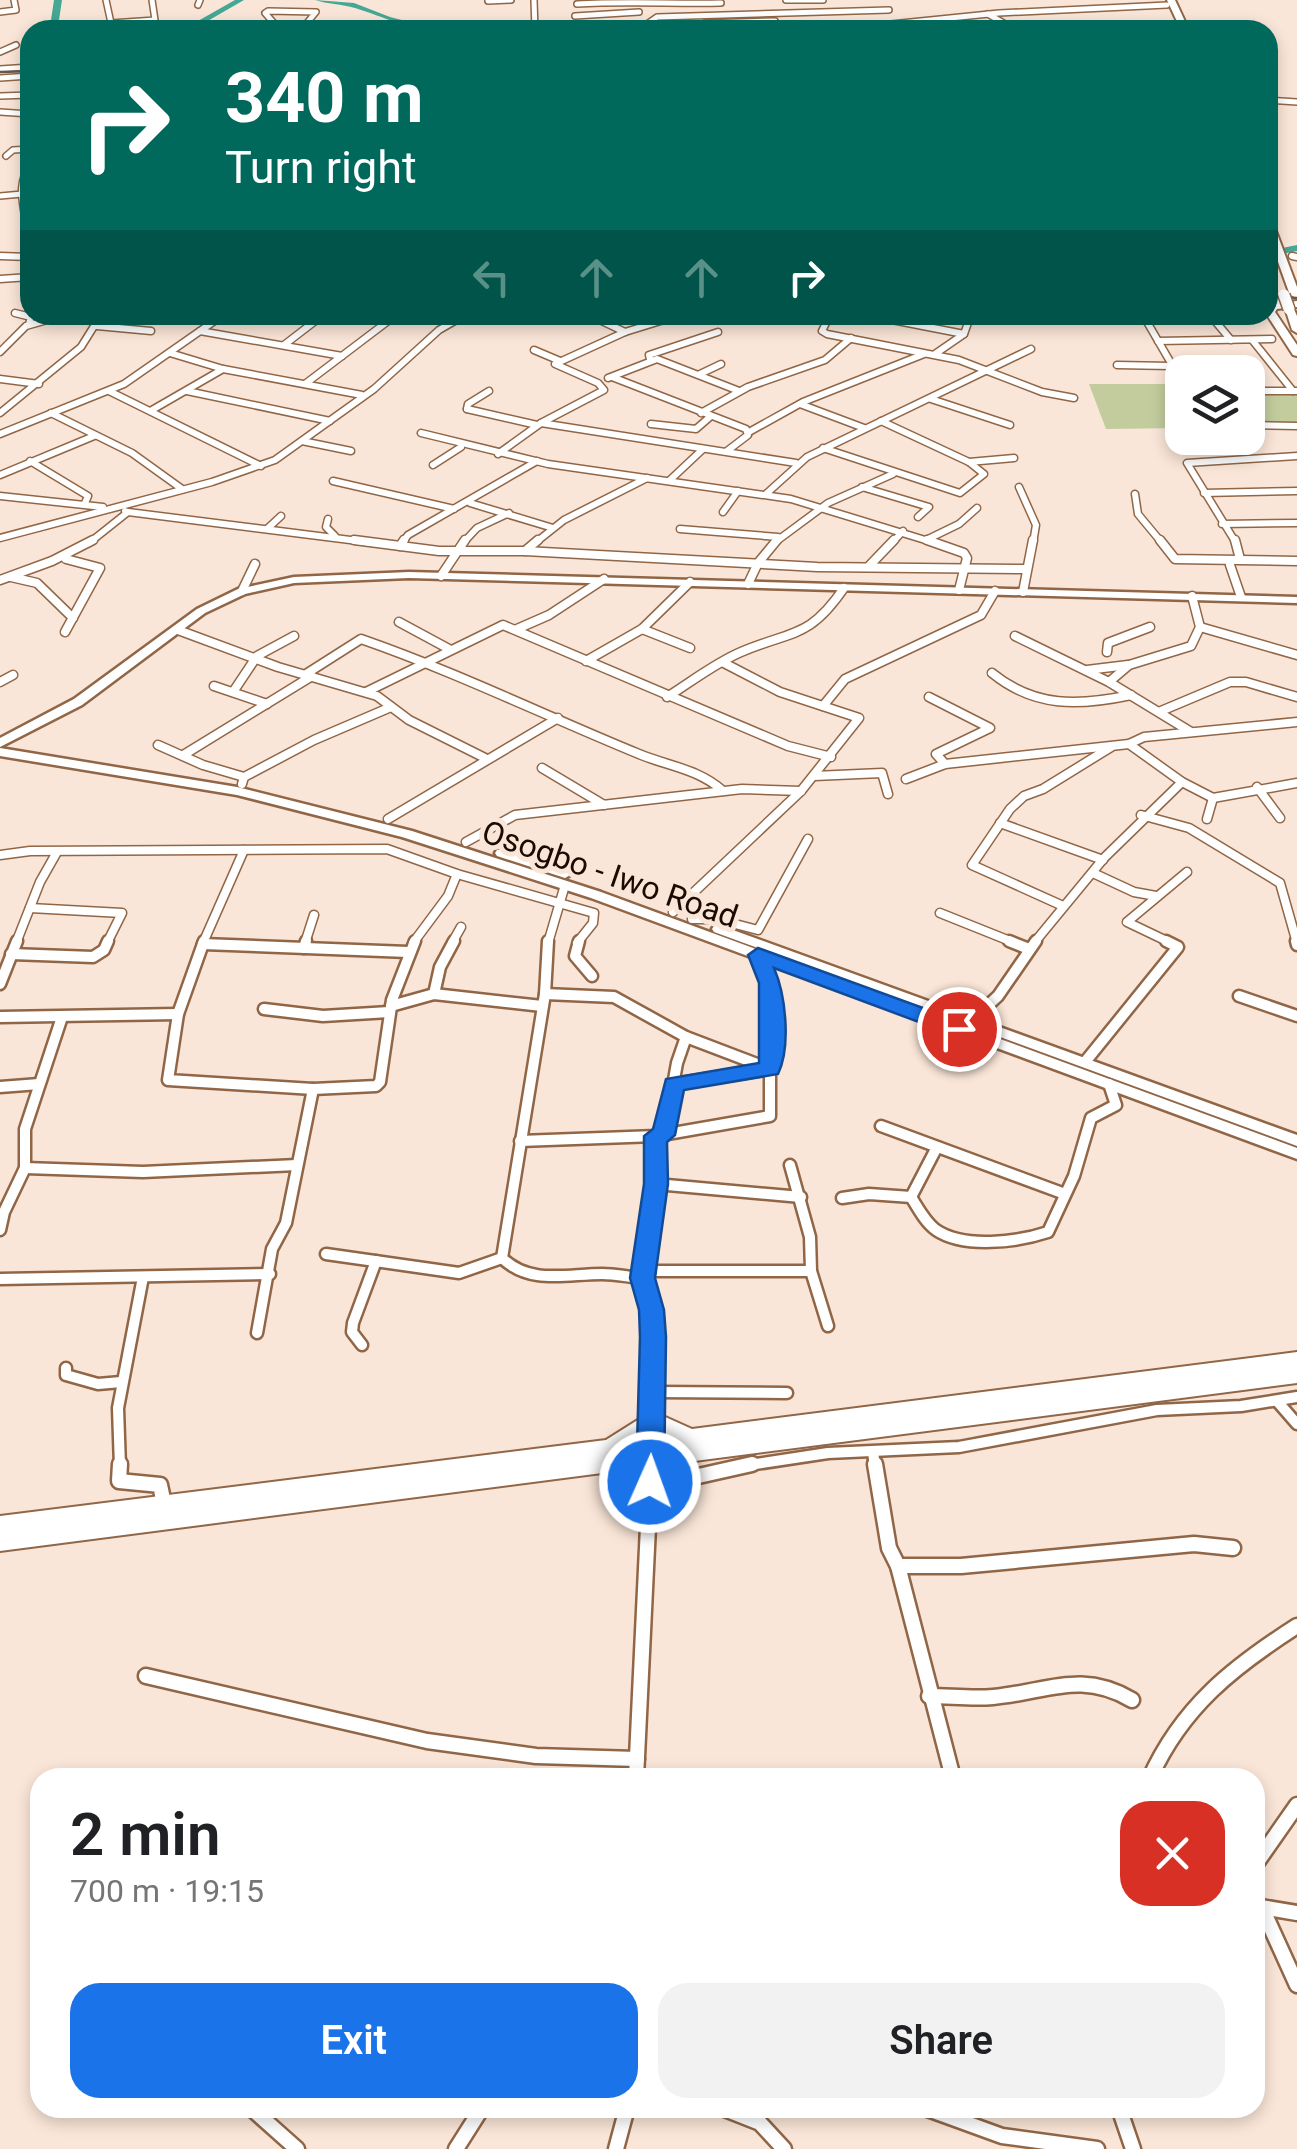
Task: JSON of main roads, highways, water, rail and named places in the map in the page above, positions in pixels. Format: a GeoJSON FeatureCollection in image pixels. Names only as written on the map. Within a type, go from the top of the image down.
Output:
{"type":"FeatureCollection","features":[{"type":"Feature","properties":{"kind":"highway"},"geometry":{"type":"LineString","coordinates":[[1287,261],[1286,302],[1297,330]]}},
{"type":"Feature","properties":{"kind":"highway"},"geometry":{"type":"LineString","coordinates":[[1278,324],[1297,353]]}},
{"type":"Feature","properties":{"kind":"highway"},"geometry":{"type":"LineString","coordinates":[[0,1525],[611,1447],[652,1450],[691,1437],[1297,1360]]}},
{"type":"Feature","properties":{"kind":"highway"},"geometry":{"type":"LineString","coordinates":[[0,1542],[652,1450],[1297,1375]]}},
{"type":"Feature","properties":{"kind":"highway"},"geometry":{"type":"LineString","coordinates":[[611,1447],[652,1419],[691,1437]]}},
{"type":"Feature","properties":{"kind":"main road"},"geometry":{"type":"LineString","coordinates":[[0,734],[23,728],[78,702],[202,611],[242,591],[324,577],[441,576],[1297,600]]}},
{"type":"Feature","properties":{"kind":"main road"},"geometry":{"type":"LineString","coordinates":[[0,747],[23,728]]}},
{"type":"Feature","properties":{"kind":"main road","name":"Osogbo - Iwo Road"},"geometry":{"type":"LineString","coordinates":[[0,747],[243,780],[388,818],[410,830],[1297,1154]]}},
{"type":"Feature","properties":{"kind":"main road","name":"Osogbo - Iwo Road"},"geometry":{"type":"LineString","coordinates":[[0,747],[236,791],[466,842],[692,919],[1297,1141]]}},
{"type":"Feature","properties":{"kind":"waterway"},"geometry":{"type":"LineString","coordinates":[[55,20],[58,0]]}},
{"type":"Feature","properties":{"kind":"waterway"},"geometry":{"type":"LineString","coordinates":[[204,20],[240,0]]}},
{"type":"Feature","properties":{"kind":"waterway"},"geometry":{"type":"LineString","coordinates":[[319,0],[354,5],[392,20]]}},
{"type":"Feature","properties":{"kind":"waterway"},"geometry":{"type":"LineString","coordinates":[[1278,252],[1297,248]]}},
{"type":"Feature","properties":{"kind":"railway"},"geometry":{"type":"LineString","coordinates":[[0,72],[20,71]]}},
{"type":"Feature","properties":{"kind":"railway"},"geometry":{"type":"LineString","coordinates":[[1278,297],[1297,298]]}}]}
